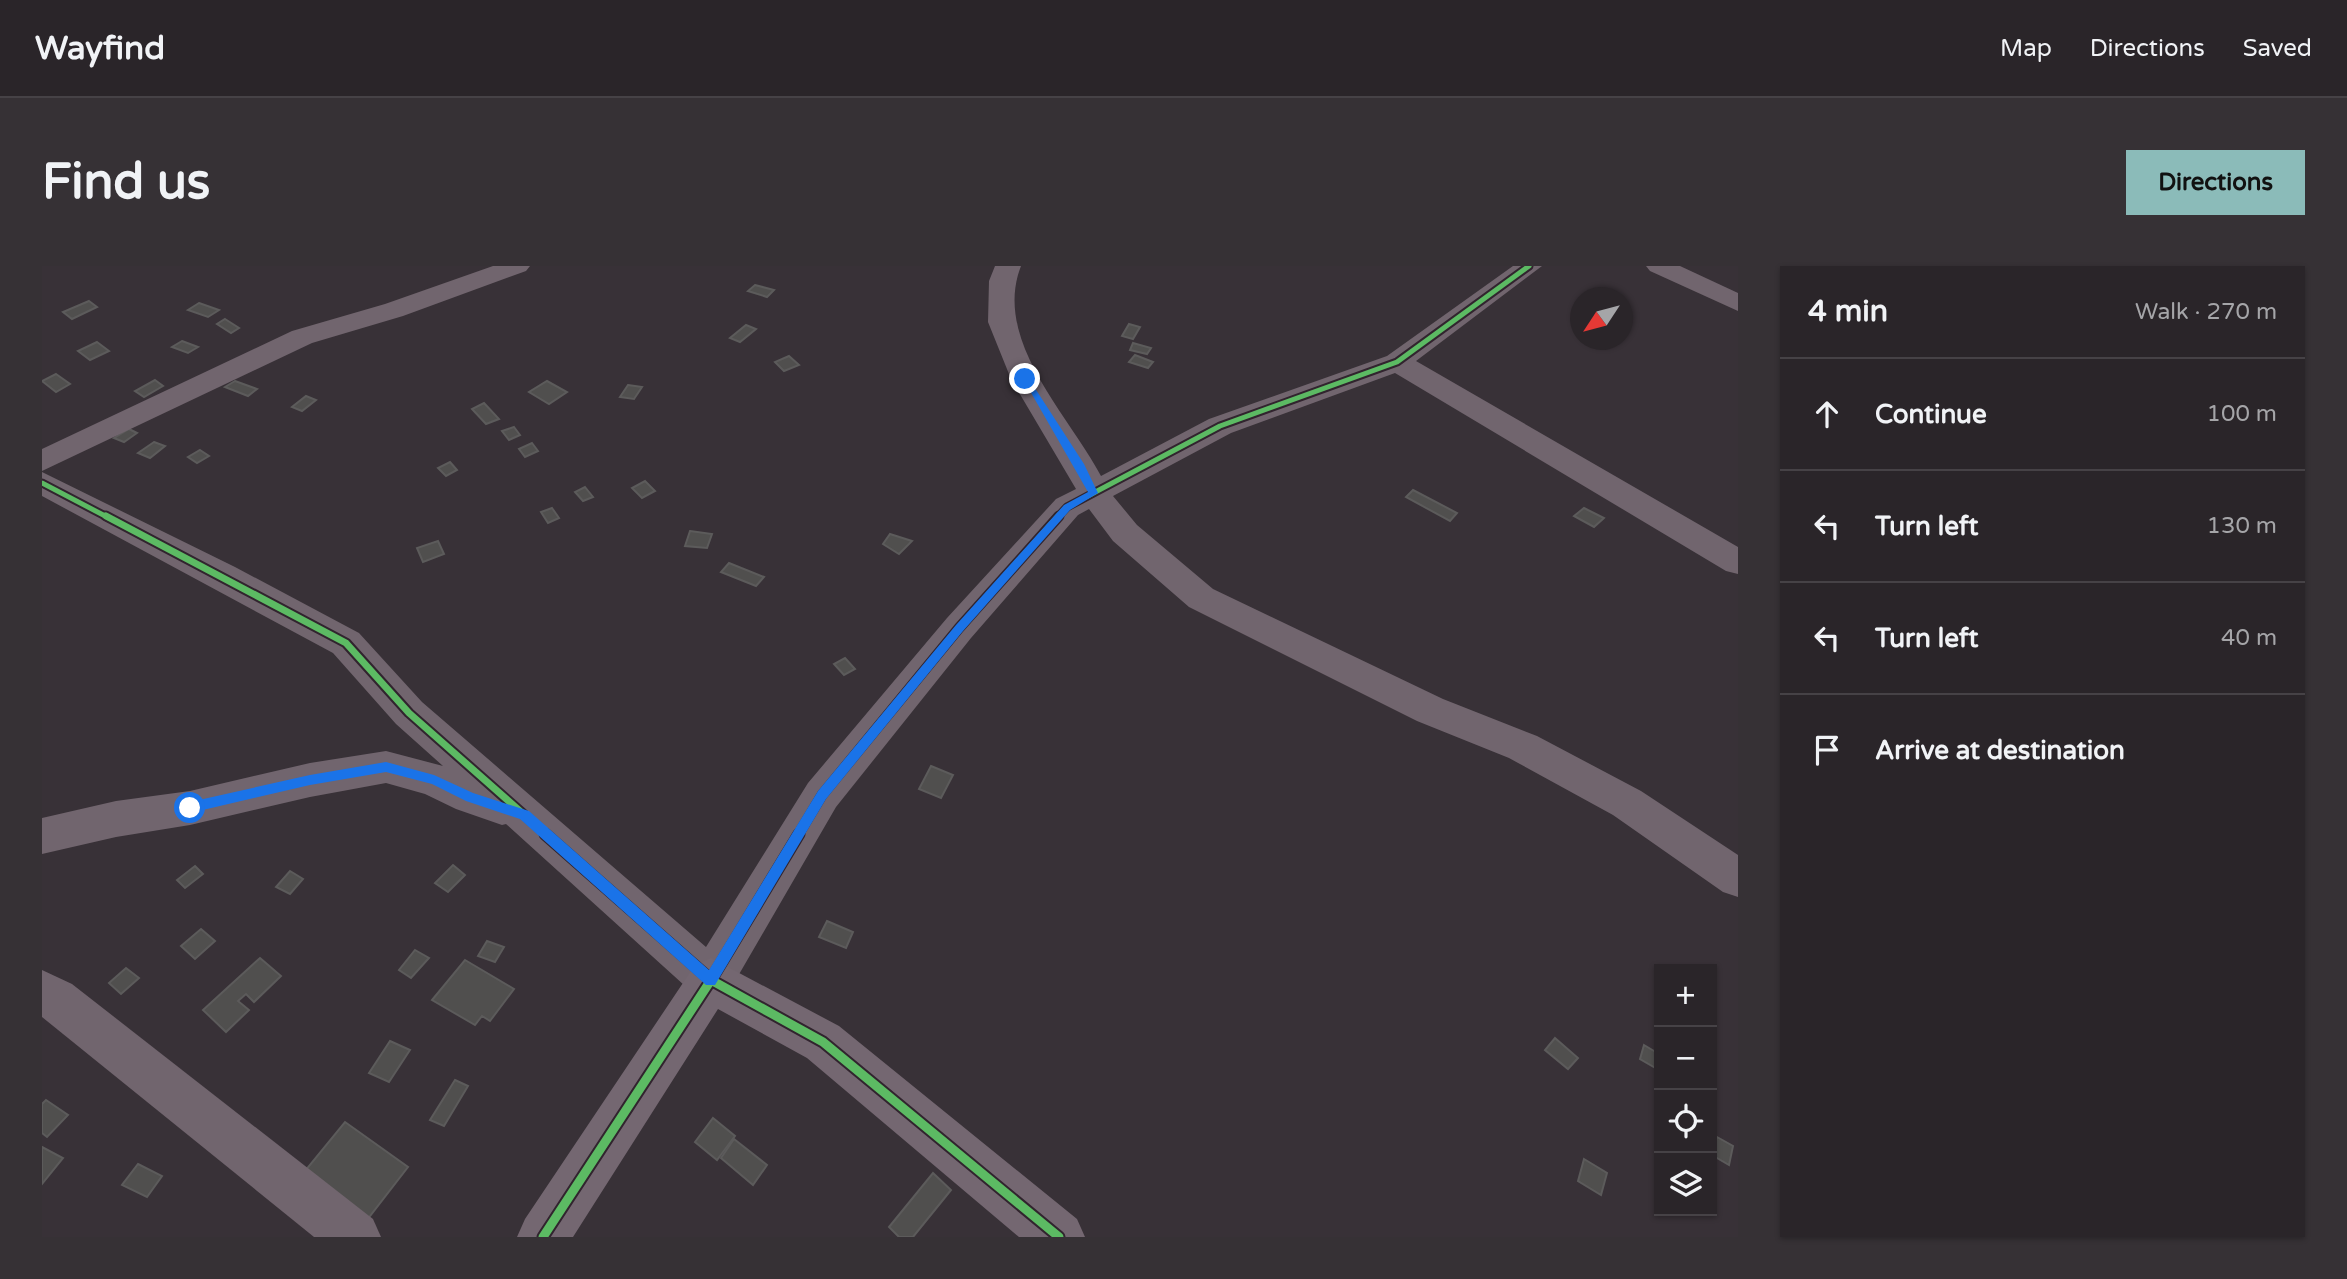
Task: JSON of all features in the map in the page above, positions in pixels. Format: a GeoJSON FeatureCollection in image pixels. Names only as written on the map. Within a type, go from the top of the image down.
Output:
{"type":"FeatureCollection","features":[{"type":"Feature","properties":{"kind":"street"},"geometry":{"type":"LineString","coordinates":[[42,461],[302,337],[394,310],[517,266]]}},
{"type":"Feature","properties":{"kind":"street"},"geometry":{"type":"LineString","coordinates":[[1008,266],[1002,281],[1000,322],[1025,379],[1079,464],[1094,493],[1125,533],[1201,598],[1430,710],[1523,747],[1627,803],[1738,878]]}},
{"type":"Feature","properties":{"kind":"street"},"geometry":{"type":"LineString","coordinates":[[542,1237],[711,980],[822,795],[959,628],[1067,508],[1220,426],[1397,362],[1529,266]]}},
{"type":"Feature","properties":{"kind":"street"},"geometry":{"type":"LineString","coordinates":[[1659,266],[1738,303]]}},
{"type":"Feature","properties":{"kind":"street"},"geometry":{"type":"LineString","coordinates":[[1397,362],[1738,562]]}},
{"type":"Feature","properties":{"kind":"street"},"geometry":{"type":"LineString","coordinates":[[42,483],[346,643],[409,713],[711,980],[822,1042],[1059,1237]]}},
{"type":"Feature","properties":{"kind":"street"},"geometry":{"type":"LineString","coordinates":[[42,836],[116,819],[190,808],[310,780],[386,767],[434,780],[470,797],[524,815]]}},
{"type":"Feature","properties":{"kind":"street"},"geometry":{"type":"LineString","coordinates":[[42,992],[56,1000],[355,1237]]}},
{"type":"Feature","properties":{"kind":"building"},"geometry":{"type":"Polygon","coordinates":[[[755,285],[774,290],[767,297],[748,291],[755,285]]]}},
{"type":"Feature","properties":{"kind":"building"},"geometry":{"type":"Polygon","coordinates":[[[89,301],[97,307],[72,319],[63,312],[89,301]]]}},
{"type":"Feature","properties":{"kind":"building"},"geometry":{"type":"Polygon","coordinates":[[[199,303],[219,310],[208,317],[188,310],[199,303]]]}},
{"type":"Feature","properties":{"kind":"building"},"geometry":{"type":"Polygon","coordinates":[[[225,319],[239,328],[231,333],[217,324],[225,319]]]}},
{"type":"Feature","properties":{"kind":"building"},"geometry":{"type":"Polygon","coordinates":[[[1129,324],[1140,327],[1133,339],[1122,336],[1129,324]]]}},
{"type":"Feature","properties":{"kind":"building"},"geometry":{"type":"Polygon","coordinates":[[[746,325],[756,329],[740,342],[730,338],[746,325]]]}},
{"type":"Feature","properties":{"kind":"building"},"geometry":{"type":"Polygon","coordinates":[[[182,341],[198,347],[188,353],[172,347],[182,341]]]}},
{"type":"Feature","properties":{"kind":"building"},"geometry":{"type":"Polygon","coordinates":[[[97,342],[109,351],[90,360],[78,351],[97,342]]]}},
{"type":"Feature","properties":{"kind":"building"},"geometry":{"type":"Polygon","coordinates":[[[1133,343],[1151,348],[1147,354],[1130,350],[1133,343]]]}},
{"type":"Feature","properties":{"kind":"building"},"geometry":{"type":"Polygon","coordinates":[[[1135,355],[1153,362],[1148,368],[1129,362],[1135,355]]]}},
{"type":"Feature","properties":{"kind":"building"},"geometry":{"type":"Polygon","coordinates":[[[789,356],[799,365],[784,371],[775,362],[789,356]]]}},
{"type":"Feature","properties":{"kind":"building"},"geometry":{"type":"Polygon","coordinates":[[[56,374],[70,384],[56,392],[42,381],[56,374]]]}},
{"type":"Feature","properties":{"kind":"building"},"geometry":{"type":"Polygon","coordinates":[[[155,380],[163,386],[144,397],[135,391],[155,380]]]}},
{"type":"Feature","properties":{"kind":"building"},"geometry":{"type":"Polygon","coordinates":[[[235,381],[257,389],[248,396],[225,387],[235,381]]]}},
{"type":"Feature","properties":{"kind":"building"},"geometry":{"type":"Polygon","coordinates":[[[547,381],[567,392],[549,404],[529,392],[547,381]]]}},
{"type":"Feature","properties":{"kind":"building"},"geometry":{"type":"Polygon","coordinates":[[[628,385],[642,387],[634,399],[620,397],[628,385]]]}},
{"type":"Feature","properties":{"kind":"building"},"geometry":{"type":"Polygon","coordinates":[[[306,396],[316,400],[302,411],[292,407],[306,396]]]}},
{"type":"Feature","properties":{"kind":"building"},"geometry":{"type":"Polygon","coordinates":[[[484,403],[499,419],[486,424],[472,409],[484,403]]]}},
{"type":"Feature","properties":{"kind":"building"},"geometry":{"type":"Polygon","coordinates":[[[514,427],[520,435],[509,440],[502,431],[514,427]]]}},
{"type":"Feature","properties":{"kind":"building"},"geometry":{"type":"Polygon","coordinates":[[[129,429],[137,433],[124,442],[114,438],[129,429]]]}},
{"type":"Feature","properties":{"kind":"building"},"geometry":{"type":"Polygon","coordinates":[[[154,442],[165,446],[150,458],[138,453],[154,442]]]}},
{"type":"Feature","properties":{"kind":"building"},"geometry":{"type":"Polygon","coordinates":[[[532,443],[538,451],[525,457],[519,449],[532,443]]]}},
{"type":"Feature","properties":{"kind":"building"},"geometry":{"type":"Polygon","coordinates":[[[200,450],[209,456],[197,463],[188,457],[200,450]]]}},
{"type":"Feature","properties":{"kind":"building"},"geometry":{"type":"Polygon","coordinates":[[[450,462],[457,470],[446,476],[438,468],[450,462]]]}},
{"type":"Feature","properties":{"kind":"building"},"geometry":{"type":"Polygon","coordinates":[[[645,481],[655,491],[642,498],[632,488],[645,481]]]}},
{"type":"Feature","properties":{"kind":"building"},"geometry":{"type":"Polygon","coordinates":[[[585,487],[593,497],[583,501],[575,492],[585,487]]]}},
{"type":"Feature","properties":{"kind":"building"},"geometry":{"type":"Polygon","coordinates":[[[1413,490],[1457,513],[1450,521],[1406,497],[1413,490]]]}},
{"type":"Feature","properties":{"kind":"building"},"geometry":{"type":"Polygon","coordinates":[[[552,508],[559,518],[548,523],[541,512],[552,508]]]}},
{"type":"Feature","properties":{"kind":"building"},"geometry":{"type":"Polygon","coordinates":[[[1584,508],[1604,518],[1594,527],[1574,516],[1584,508]]]}},
{"type":"Feature","properties":{"kind":"building"},"geometry":{"type":"Polygon","coordinates":[[[690,531],[712,534],[707,548],[685,546],[690,531]]]}},
{"type":"Feature","properties":{"kind":"building"},"geometry":{"type":"Polygon","coordinates":[[[890,534],[912,541],[899,554],[883,544],[890,534]]]}},
{"type":"Feature","properties":{"kind":"building"},"geometry":{"type":"Polygon","coordinates":[[[438,541],[444,554],[423,562],[417,548],[438,541]]]}},
{"type":"Feature","properties":{"kind":"building"},"geometry":{"type":"Polygon","coordinates":[[[729,563],[764,577],[756,586],[721,572],[729,563]]]}},
{"type":"Feature","properties":{"kind":"building"},"geometry":{"type":"Polygon","coordinates":[[[845,658],[855,669],[844,675],[834,664],[845,658]]]}},
{"type":"Feature","properties":{"kind":"building"},"geometry":{"type":"Polygon","coordinates":[[[931,766],[953,775],[941,798],[919,789],[931,766]]]}},
{"type":"Feature","properties":{"kind":"building"},"geometry":{"type":"Polygon","coordinates":[[[453,865],[465,875],[448,892],[435,883],[453,865]]]}},
{"type":"Feature","properties":{"kind":"building"},"geometry":{"type":"Polygon","coordinates":[[[195,866],[203,874],[185,888],[177,880],[195,866]]]}},
{"type":"Feature","properties":{"kind":"building"},"geometry":{"type":"Polygon","coordinates":[[[290,871],[303,879],[290,894],[276,887],[290,871]]]}},
{"type":"Feature","properties":{"kind":"building"},"geometry":{"type":"Polygon","coordinates":[[[827,921],[853,932],[846,948],[819,937],[827,921]]]}},
{"type":"Feature","properties":{"kind":"building"},"geometry":{"type":"Polygon","coordinates":[[[201,929],[215,941],[195,959],[181,946],[201,929]]]}},
{"type":"Feature","properties":{"kind":"building"},"geometry":{"type":"Polygon","coordinates":[[[487,941],[504,947],[495,962],[478,956],[487,941]]]}},
{"type":"Feature","properties":{"kind":"building"},"geometry":{"type":"Polygon","coordinates":[[[415,950],[429,958],[411,978],[399,970],[415,950]]]}},
{"type":"Feature","properties":{"kind":"building"},"geometry":{"type":"Polygon","coordinates":[[[260,958],[281,976],[254,1002],[246,994],[238,1001],[249,1010],[226,1032],[203,1010],[260,958]]]}},
{"type":"Feature","properties":{"kind":"building"},"geometry":{"type":"Polygon","coordinates":[[[465,960],[514,989],[490,1021],[482,1016],[475,1025],[432,1000],[465,960]]]}},
{"type":"Feature","properties":{"kind":"building"},"geometry":{"type":"Polygon","coordinates":[[[126,968],[139,978],[121,994],[109,983],[126,968]]]}},
{"type":"Feature","properties":{"kind":"building"},"geometry":{"type":"Polygon","coordinates":[[[1555,1038],[1578,1058],[1568,1069],[1545,1050],[1555,1038]]]}},
{"type":"Feature","properties":{"kind":"building"},"geometry":{"type":"Polygon","coordinates":[[[390,1041],[410,1050],[389,1082],[369,1073],[390,1041]]]}},
{"type":"Feature","properties":{"kind":"building"},"geometry":{"type":"Polygon","coordinates":[[[1644,1045],[1654,1051],[1654,1067],[1640,1059],[1644,1045]]]}},
{"type":"Feature","properties":{"kind":"building"},"geometry":{"type":"Polygon","coordinates":[[[455,1080],[468,1086],[444,1126],[430,1120],[455,1080]]]}},
{"type":"Feature","properties":{"kind":"building"},"geometry":{"type":"Polygon","coordinates":[[[46,1100],[68,1115],[47,1137],[42,1133],[42,1104],[46,1100]]]}},
{"type":"Feature","properties":{"kind":"building"},"geometry":{"type":"Polygon","coordinates":[[[713,1118],[735,1136],[717,1160],[695,1142],[713,1118]]]}},
{"type":"Feature","properties":{"kind":"building"},"geometry":{"type":"Polygon","coordinates":[[[345,1122],[408,1167],[363,1225],[300,1177],[345,1122]]]}},
{"type":"Feature","properties":{"kind":"building"},"geometry":{"type":"Polygon","coordinates":[[[1717,1137],[1733,1146],[1729,1165],[1717,1158],[1717,1137]]]}},
{"type":"Feature","properties":{"kind":"building"},"geometry":{"type":"Polygon","coordinates":[[[734,1139],[767,1165],[753,1185],[721,1158],[734,1139]]]}},
{"type":"Feature","properties":{"kind":"building"},"geometry":{"type":"Polygon","coordinates":[[[42,1147],[63,1158],[42,1184],[42,1147]]]}},
{"type":"Feature","properties":{"kind":"building"},"geometry":{"type":"Polygon","coordinates":[[[1584,1159],[1607,1173],[1601,1195],[1578,1181],[1584,1159]]]}},
{"type":"Feature","properties":{"kind":"building"},"geometry":{"type":"Polygon","coordinates":[[[138,1164],[162,1176],[147,1197],[122,1185],[138,1164]]]}},
{"type":"Feature","properties":{"kind":"building"},"geometry":{"type":"Polygon","coordinates":[[[933,1173],[951,1190],[913,1237],[899,1237],[889,1227],[933,1173]]]}},
{"type":"Feature","properties":{"kind":"cycle path"},"geometry":{"type":"LineString","coordinates":[[543,1237],[711,980],[822,795],[959,628],[1067,507],[1220,426],[1397,362],[1529,266]]}},
{"type":"Feature","properties":{"kind":"cycle path"},"geometry":{"type":"LineString","coordinates":[[42,483],[346,643],[409,713],[711,980],[823,1042],[1059,1237]]}},
{"type":"Feature","properties":{"kind":"route"},"geometry":{"type":"LineString","coordinates":[[190,808],[310,780],[386,767],[434,780],[470,797],[524,815],[711,980],[822,795],[959,628],[1067,508],[1094,493],[1079,464],[1025,379]]}}]}
